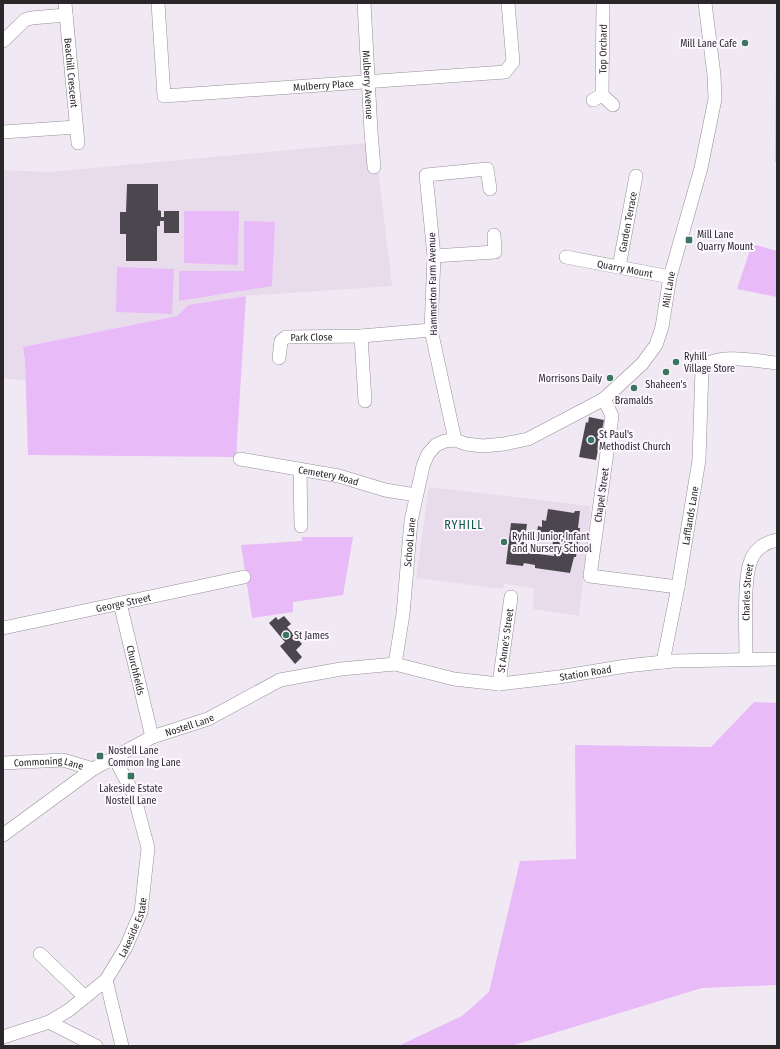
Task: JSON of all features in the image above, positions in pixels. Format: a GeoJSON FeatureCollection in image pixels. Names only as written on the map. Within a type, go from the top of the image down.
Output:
{"type":"FeatureCollection","features":[{"type":"Feature","properties":{"kind":"street","name":"Mulberry Place"},"geometry":{"type":"LineString","coordinates":[[158,3],[164,96],[505,72],[513,62],[508,3]]}},
{"type":"Feature","properties":{"kind":"street","name":"Mulberry Avenue"},"geometry":{"type":"LineString","coordinates":[[364,3],[374,167]]}},
{"type":"Feature","properties":{"kind":"street","name":"Top Orchard"},"geometry":{"type":"LineString","coordinates":[[603,3],[598,98],[613,104]]}},
{"type":"Feature","properties":{"kind":"street","name":"Mill Lane"},"geometry":{"type":"LineString","coordinates":[[455,440],[466,444],[483,446],[504,444],[528,439],[604,398],[642,364],[656,345],[662,327],[670,277],[701,168],[715,99],[714,75],[704,3]]}},
{"type":"Feature","properties":{"kind":"street"},"geometry":{"type":"LineString","coordinates":[[3,41],[25,20],[66,9]]}},
{"type":"Feature","properties":{"kind":"street","name":"Beachill Crescent"},"geometry":{"type":"LineString","coordinates":[[66,9],[78,143]]}},
{"type":"Feature","properties":{"kind":"street"},"geometry":{"type":"LineString","coordinates":[[3,132],[76,126]]}},
{"type":"Feature","properties":{"kind":"street","name":"Hammerton Farm Avenue"},"geometry":{"type":"LineString","coordinates":[[455,440],[451,414],[438,366],[431,330],[434,256],[426,175],[487,169],[490,189]]}},
{"type":"Feature","properties":{"kind":"street","name":"Garden Terrace"},"geometry":{"type":"LineString","coordinates":[[619,267],[636,176]]}},
{"type":"Feature","properties":{"kind":"street"},"geometry":{"type":"LineString","coordinates":[[434,256],[495,252],[494,235]]}},
{"type":"Feature","properties":{"kind":"street","name":"Quarry Mount"},"geometry":{"type":"LineString","coordinates":[[574,262],[619,267],[670,277]]}},
{"type":"Feature","properties":{"kind":"street","name":"Park Close"},"geometry":{"type":"LineString","coordinates":[[279,358],[281,341],[286,337],[361,336],[431,330]]}},
{"type":"Feature","properties":{"kind":"street"},"geometry":{"type":"LineString","coordinates":[[361,336],[365,401]]}},
{"type":"Feature","properties":{"kind":"street","name":"Lafflands Lane"},"geometry":{"type":"LineString","coordinates":[[663,662],[678,587],[699,460],[702,368],[707,362],[726,359],[777,363]]}},
{"type":"Feature","properties":{"kind":"street","name":"Chapel Street"},"geometry":{"type":"LineString","coordinates":[[604,398],[612,416],[590,576],[678,587]]}},
{"type":"Feature","properties":{"kind":"street","name":"School Lane"},"geometry":{"type":"LineString","coordinates":[[396,664],[405,592],[411,521],[423,466],[428,454],[436,445],[455,440]]}},
{"type":"Feature","properties":{"kind":"street","name":"Cemetery Road"},"geometry":{"type":"LineString","coordinates":[[240,459],[339,476],[385,490],[416,495]]}},
{"type":"Feature","properties":{"kind":"street"},"geometry":{"type":"LineString","coordinates":[[300,470],[301,526]]}},
{"type":"Feature","properties":{"kind":"street","name":"Charles Street"},"geometry":{"type":"LineString","coordinates":[[746,658],[748,568],[755,553],[760,548],[777,540]]}},
{"type":"Feature","properties":{"kind":"street","name":"George Street"},"geometry":{"type":"LineString","coordinates":[[3,628],[244,577]]}},
{"type":"Feature","properties":{"kind":"street","name":"St Anne's Street"},"geometry":{"type":"LineString","coordinates":[[498,684],[511,597]]}},
{"type":"Feature","properties":{"kind":"street","name":"Churchfields"},"geometry":{"type":"LineString","coordinates":[[120,603],[152,737]]}},
{"type":"Feature","properties":{"kind":"street","name":"Station Road"},"geometry":{"type":"LineString","coordinates":[[396,664],[454,679],[498,684],[560,677],[663,662],[746,658],[777,659]]}},
{"type":"Feature","properties":{"kind":"street","name":"Nostell Lane"},"geometry":{"type":"LineString","coordinates":[[3,835],[93,769],[114,757],[152,737],[208,719],[280,680],[341,669],[396,664]]}},
{"type":"Feature","properties":{"kind":"street","name":"Lakeside Estate"},"geometry":{"type":"LineString","coordinates":[[3,1037],[49,1022],[69,1010],[106,980],[126,947],[141,912],[148,848],[134,795],[114,757]]}},
{"type":"Feature","properties":{"kind":"street","name":"Commoning Lane"},"geometry":{"type":"LineString","coordinates":[[3,763],[63,760],[93,769]]}},
{"type":"Feature","properties":{"kind":"street"},"geometry":{"type":"LineString","coordinates":[[40,954],[85,997]]}},
{"type":"Feature","properties":{"kind":"street"},"geometry":{"type":"LineString","coordinates":[[106,980],[122,1046]]}},
{"type":"Feature","properties":{"kind":"street"},"geometry":{"type":"LineString","coordinates":[[49,1022],[96,1046]]}},
{"type":"Feature","properties":{"kind":"shaded area"},"geometry":{"type":"Polygon","coordinates":[[[776,65],[777,162],[775,162],[776,65]]]}},
{"type":"Feature","properties":{"kind":"shaded area"},"geometry":{"type":"Polygon","coordinates":[[[375,142],[392,286],[246,296],[188,305],[177,316],[24,347],[26,381],[3,378],[3,170],[49,172],[375,142]]]}},
{"type":"Feature","properties":{"kind":"shaded area"},"geometry":{"type":"Polygon","coordinates":[[[184,211],[239,211],[238,265],[184,263],[184,211]]]}},
{"type":"Feature","properties":{"kind":"shaded area"},"geometry":{"type":"Polygon","coordinates":[[[244,221],[275,222],[272,286],[179,301],[179,271],[244,271],[244,221]]]}},
{"type":"Feature","properties":{"kind":"shaded area"},"geometry":{"type":"Polygon","coordinates":[[[752,244],[777,251],[777,297],[737,289],[752,244]]]}},
{"type":"Feature","properties":{"kind":"shaded area"},"geometry":{"type":"Polygon","coordinates":[[[117,267],[174,269],[172,314],[116,312],[117,267]]]}},
{"type":"Feature","properties":{"kind":"shaded area"},"geometry":{"type":"Polygon","coordinates":[[[246,296],[236,457],[28,455],[25,360],[23,347],[177,316],[188,305],[246,296]]]}},
{"type":"Feature","properties":{"kind":"shaded area","name":"Ryhill Junior, Infant and Nursery School"},"geometry":{"type":"Polygon","coordinates":[[[429,487],[591,506],[579,616],[533,609],[534,588],[504,584],[503,589],[416,578],[429,487]]]}},
{"type":"Feature","properties":{"kind":"shaded area"},"geometry":{"type":"Polygon","coordinates":[[[302,537],[353,537],[343,595],[293,602],[293,612],[252,618],[241,545],[302,541],[302,537]]]}},
{"type":"Feature","properties":{"kind":"shaded area"},"geometry":{"type":"Polygon","coordinates":[[[754,702],[777,703],[777,985],[702,988],[511,1046],[398,1046],[462,1016],[489,992],[520,861],[576,859],[575,745],[711,747],[754,702]]]}},
{"type":"Feature","properties":{"kind":"building"},"geometry":{"type":"Polygon","coordinates":[[[127,184],[158,184],[158,210],[161,211],[161,217],[164,217],[164,211],[179,211],[179,233],[164,233],[164,221],[160,221],[160,226],[157,226],[157,261],[126,261],[126,234],[120,234],[120,212],[126,212],[127,184]]]}},
{"type":"Feature","properties":{"kind":"building","name":"St Paul's Methodist Church"},"geometry":{"type":"Polygon","coordinates":[[[589,417],[604,420],[596,460],[579,457],[586,422],[588,423],[589,417]]]}},
{"type":"Feature","properties":{"kind":"building"},"geometry":{"type":"Polygon","coordinates":[[[548,509],[574,513],[575,511],[580,511],[578,528],[580,528],[576,557],[574,557],[570,573],[535,568],[535,565],[524,563],[523,566],[506,564],[511,523],[527,524],[523,552],[554,556],[555,549],[552,549],[553,541],[536,538],[538,526],[542,527],[542,520],[546,521],[548,509]]]}},
{"type":"Feature","properties":{"kind":"building","name":"St James"},"geometry":{"type":"Polygon","coordinates":[[[284,616],[291,624],[287,627],[302,644],[296,650],[302,657],[295,664],[280,646],[285,642],[269,623],[276,617],[278,620],[284,616]]]}},
{"type":"Feature","properties":{"kind":"place","name":"Mill Lane Cafe"},"geometry":{"type":"Point","coordinates":[745,43]}},
{"type":"Feature","properties":{"kind":"place","name":"Mill Lane Quarry Mount"},"geometry":{"type":"Point","coordinates":[689,240]}},
{"type":"Feature","properties":{"kind":"place","name":"Ryhill Village Store"},"geometry":{"type":"Point","coordinates":[676,362]}},
{"type":"Feature","properties":{"kind":"place","name":"Shaheen's"},"geometry":{"type":"Point","coordinates":[666,372]}},
{"type":"Feature","properties":{"kind":"place","name":"Morrisons Daily"},"geometry":{"type":"Point","coordinates":[610,378]}},
{"type":"Feature","properties":{"kind":"place","name":"Bramalds"},"geometry":{"type":"Point","coordinates":[634,388]}},
{"type":"Feature","properties":{"kind":"place","name":"St Paul's Methodist Church"},"geometry":{"type":"Point","coordinates":[591,440]}},
{"type":"Feature","properties":{"kind":"place","name":"Ryhill Junior, Infant and Nursery School"},"geometry":{"type":"Point","coordinates":[504,542]}},
{"type":"Feature","properties":{"kind":"place","name":"St James"},"geometry":{"type":"Point","coordinates":[286,635]}},
{"type":"Feature","properties":{"kind":"place","name":"Nostell Lane Common Ing Lane"},"geometry":{"type":"Point","coordinates":[100,756]}},
{"type":"Feature","properties":{"kind":"place","name":"Lakeside Estate Nostell Lane"},"geometry":{"type":"Point","coordinates":[131,776]}},
{"type":"Feature","properties":{"kind":"district","name":"RYHILL"},"geometry":{"type":"Point","coordinates":[464,525]}}]}
